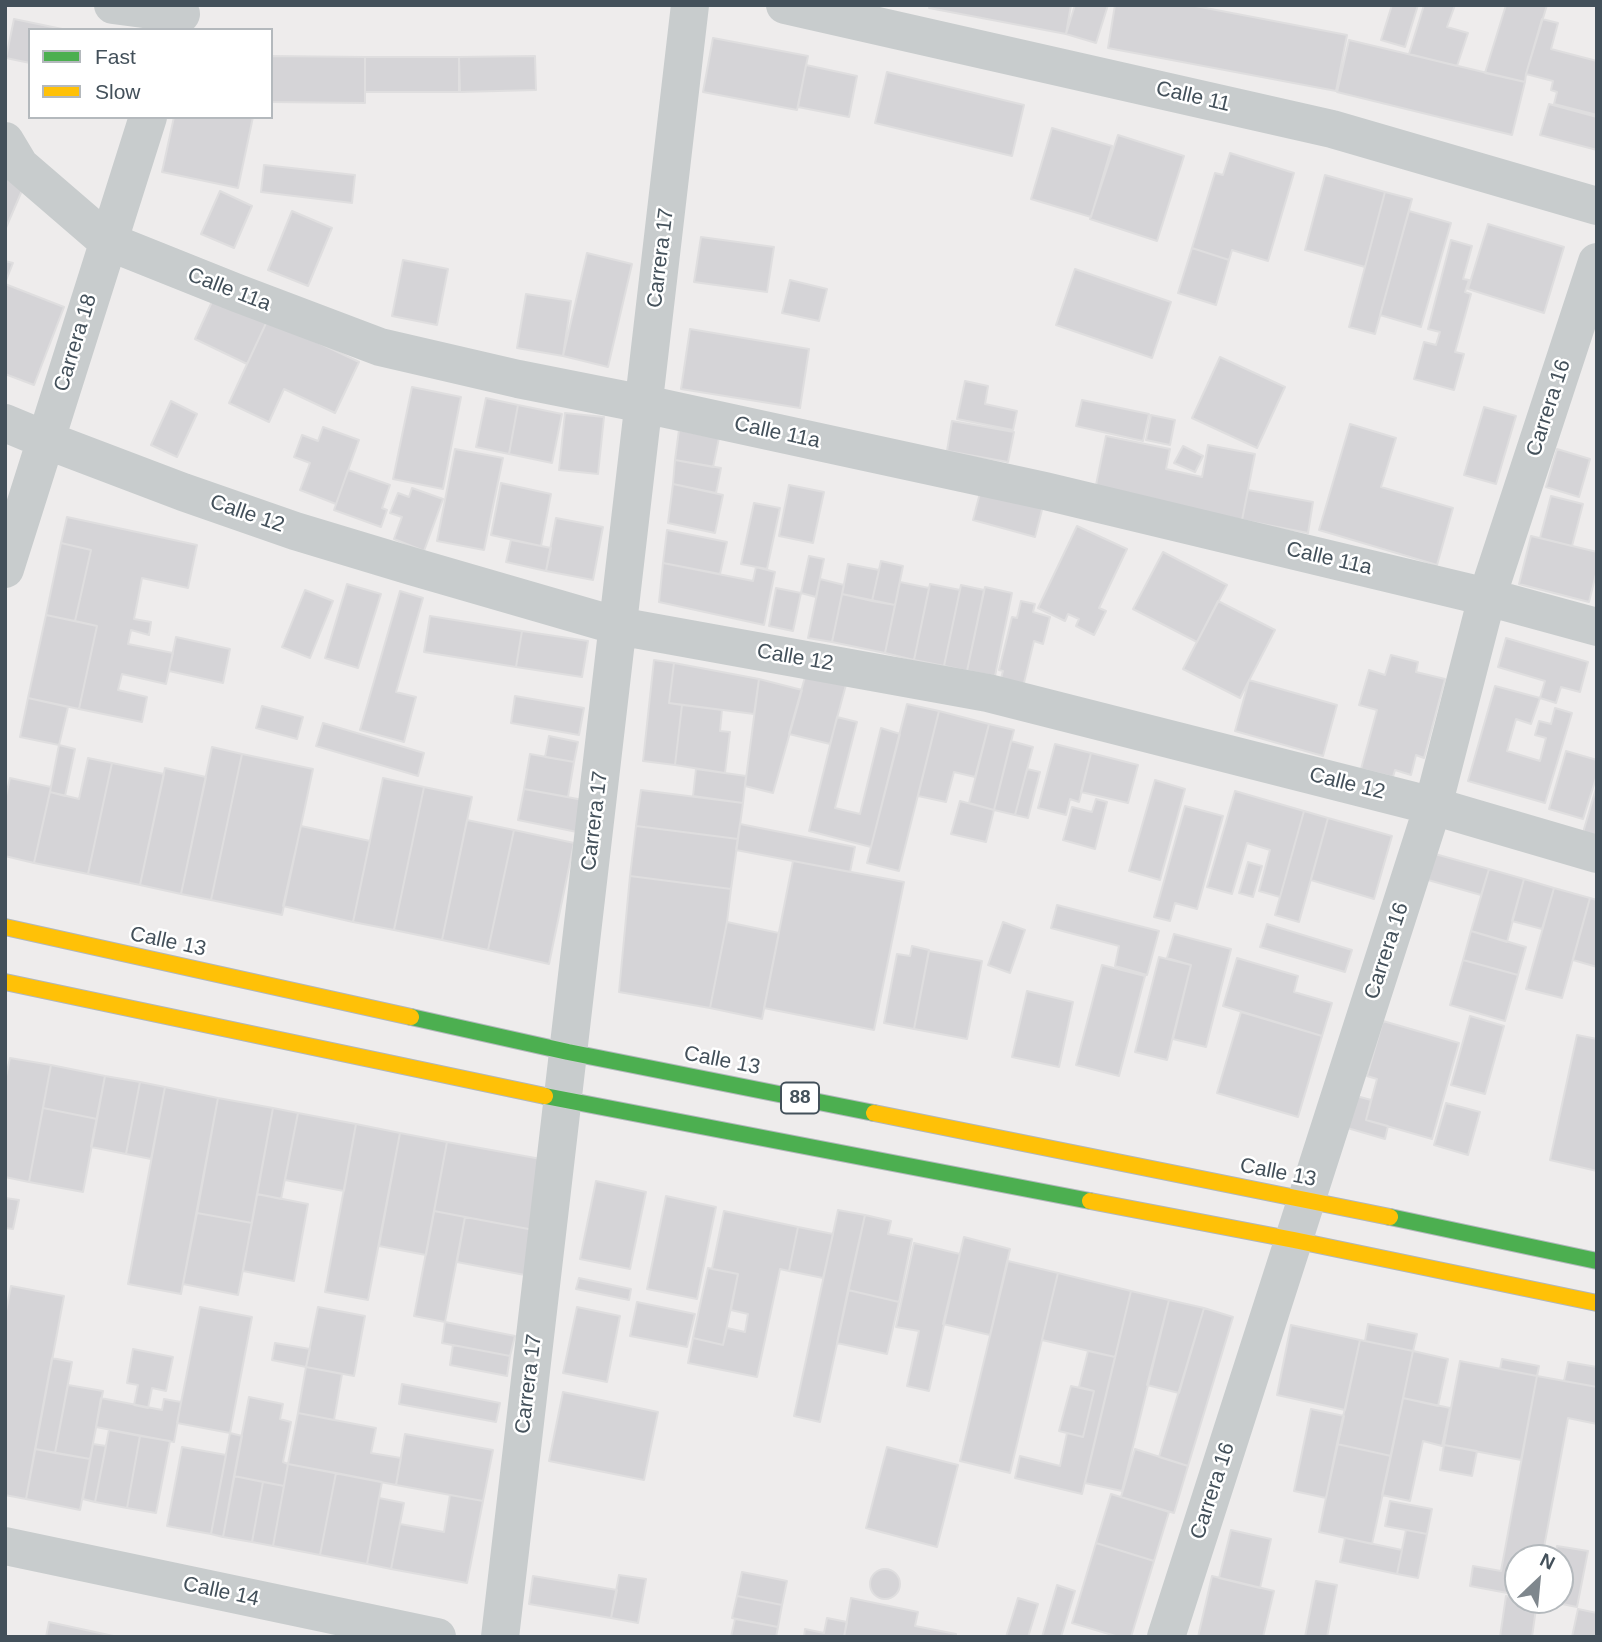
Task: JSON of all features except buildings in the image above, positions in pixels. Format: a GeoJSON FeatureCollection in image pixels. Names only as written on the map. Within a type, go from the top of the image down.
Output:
{"type":"FeatureCollection","features":[{"type":"Feature","properties":{"kind":"highway","name":"Calle 13"},"geometry":{"type":"LineString","coordinates":[[5,927],[568,1052],[1597,1261]]}},
{"type":"Feature","properties":{"kind":"highway","name":"88"},"geometry":{"type":"LineString","coordinates":[[5,982],[562,1100],[1294,1240],[1597,1304]]}},
{"type":"Feature","properties":{"kind":"street"},"geometry":{"type":"LineString","coordinates":[[113,5],[182,16]]}},
{"type":"Feature","properties":{"kind":"street","name":"Carrera 17"},"geometry":{"type":"LineString","coordinates":[[500,1637],[690,5]]}},
{"type":"Feature","properties":{"kind":"street","name":"Calle 11"},"geometry":{"type":"LineString","coordinates":[[785,5],[1332,129],[1597,206]]}},
{"type":"Feature","properties":{"kind":"street","name":"Carrera 18"},"geometry":{"type":"LineString","coordinates":[[5,569],[147,119]]}},
{"type":"Feature","properties":{"kind":"street","name":"Calle 11a"},"geometry":{"type":"LineString","coordinates":[[5,141],[19,166],[107,241],[380,347],[1045,491],[1487,597],[1597,627]]}},
{"type":"Feature","properties":{"kind":"street","name":"Carrera 16"},"geometry":{"type":"LineString","coordinates":[[1166,1637],[1433,806],[1487,597],[1597,262]]}},
{"type":"Feature","properties":{"kind":"street","name":"Calle 12"},"geometry":{"type":"LineString","coordinates":[[5,423],[183,492],[295,531],[618,626],[988,693],[1433,806],[1597,854]]}},
{"type":"Feature","properties":{"kind":"street","name":"Calle 14"},"geometry":{"type":"LineString","coordinates":[[5,1546],[437,1637]]}},
{"type":"Feature","properties":{"kind":"traffic: fast"},"geometry":{"type":"LineString","coordinates":[[411,1017],[568,1052],[874,1113]]}},
{"type":"Feature","properties":{"kind":"traffic: fast"},"geometry":{"type":"LineString","coordinates":[[545,1096],[1090,1201]]}},
{"type":"Feature","properties":{"kind":"traffic: fast"},"geometry":{"type":"LineString","coordinates":[[1390,1217],[1597,1261]]}},
{"type":"Feature","properties":{"kind":"traffic: slow"},"geometry":{"type":"LineString","coordinates":[[5,927],[411,1017]]}},
{"type":"Feature","properties":{"kind":"traffic: slow"},"geometry":{"type":"LineString","coordinates":[[5,982],[545,1096]]}},
{"type":"Feature","properties":{"kind":"traffic: slow"},"geometry":{"type":"LineString","coordinates":[[874,1113],[1390,1217]]}},
{"type":"Feature","properties":{"kind":"traffic: slow"},"geometry":{"type":"LineString","coordinates":[[1090,1201],[1597,1303]]}}]}
